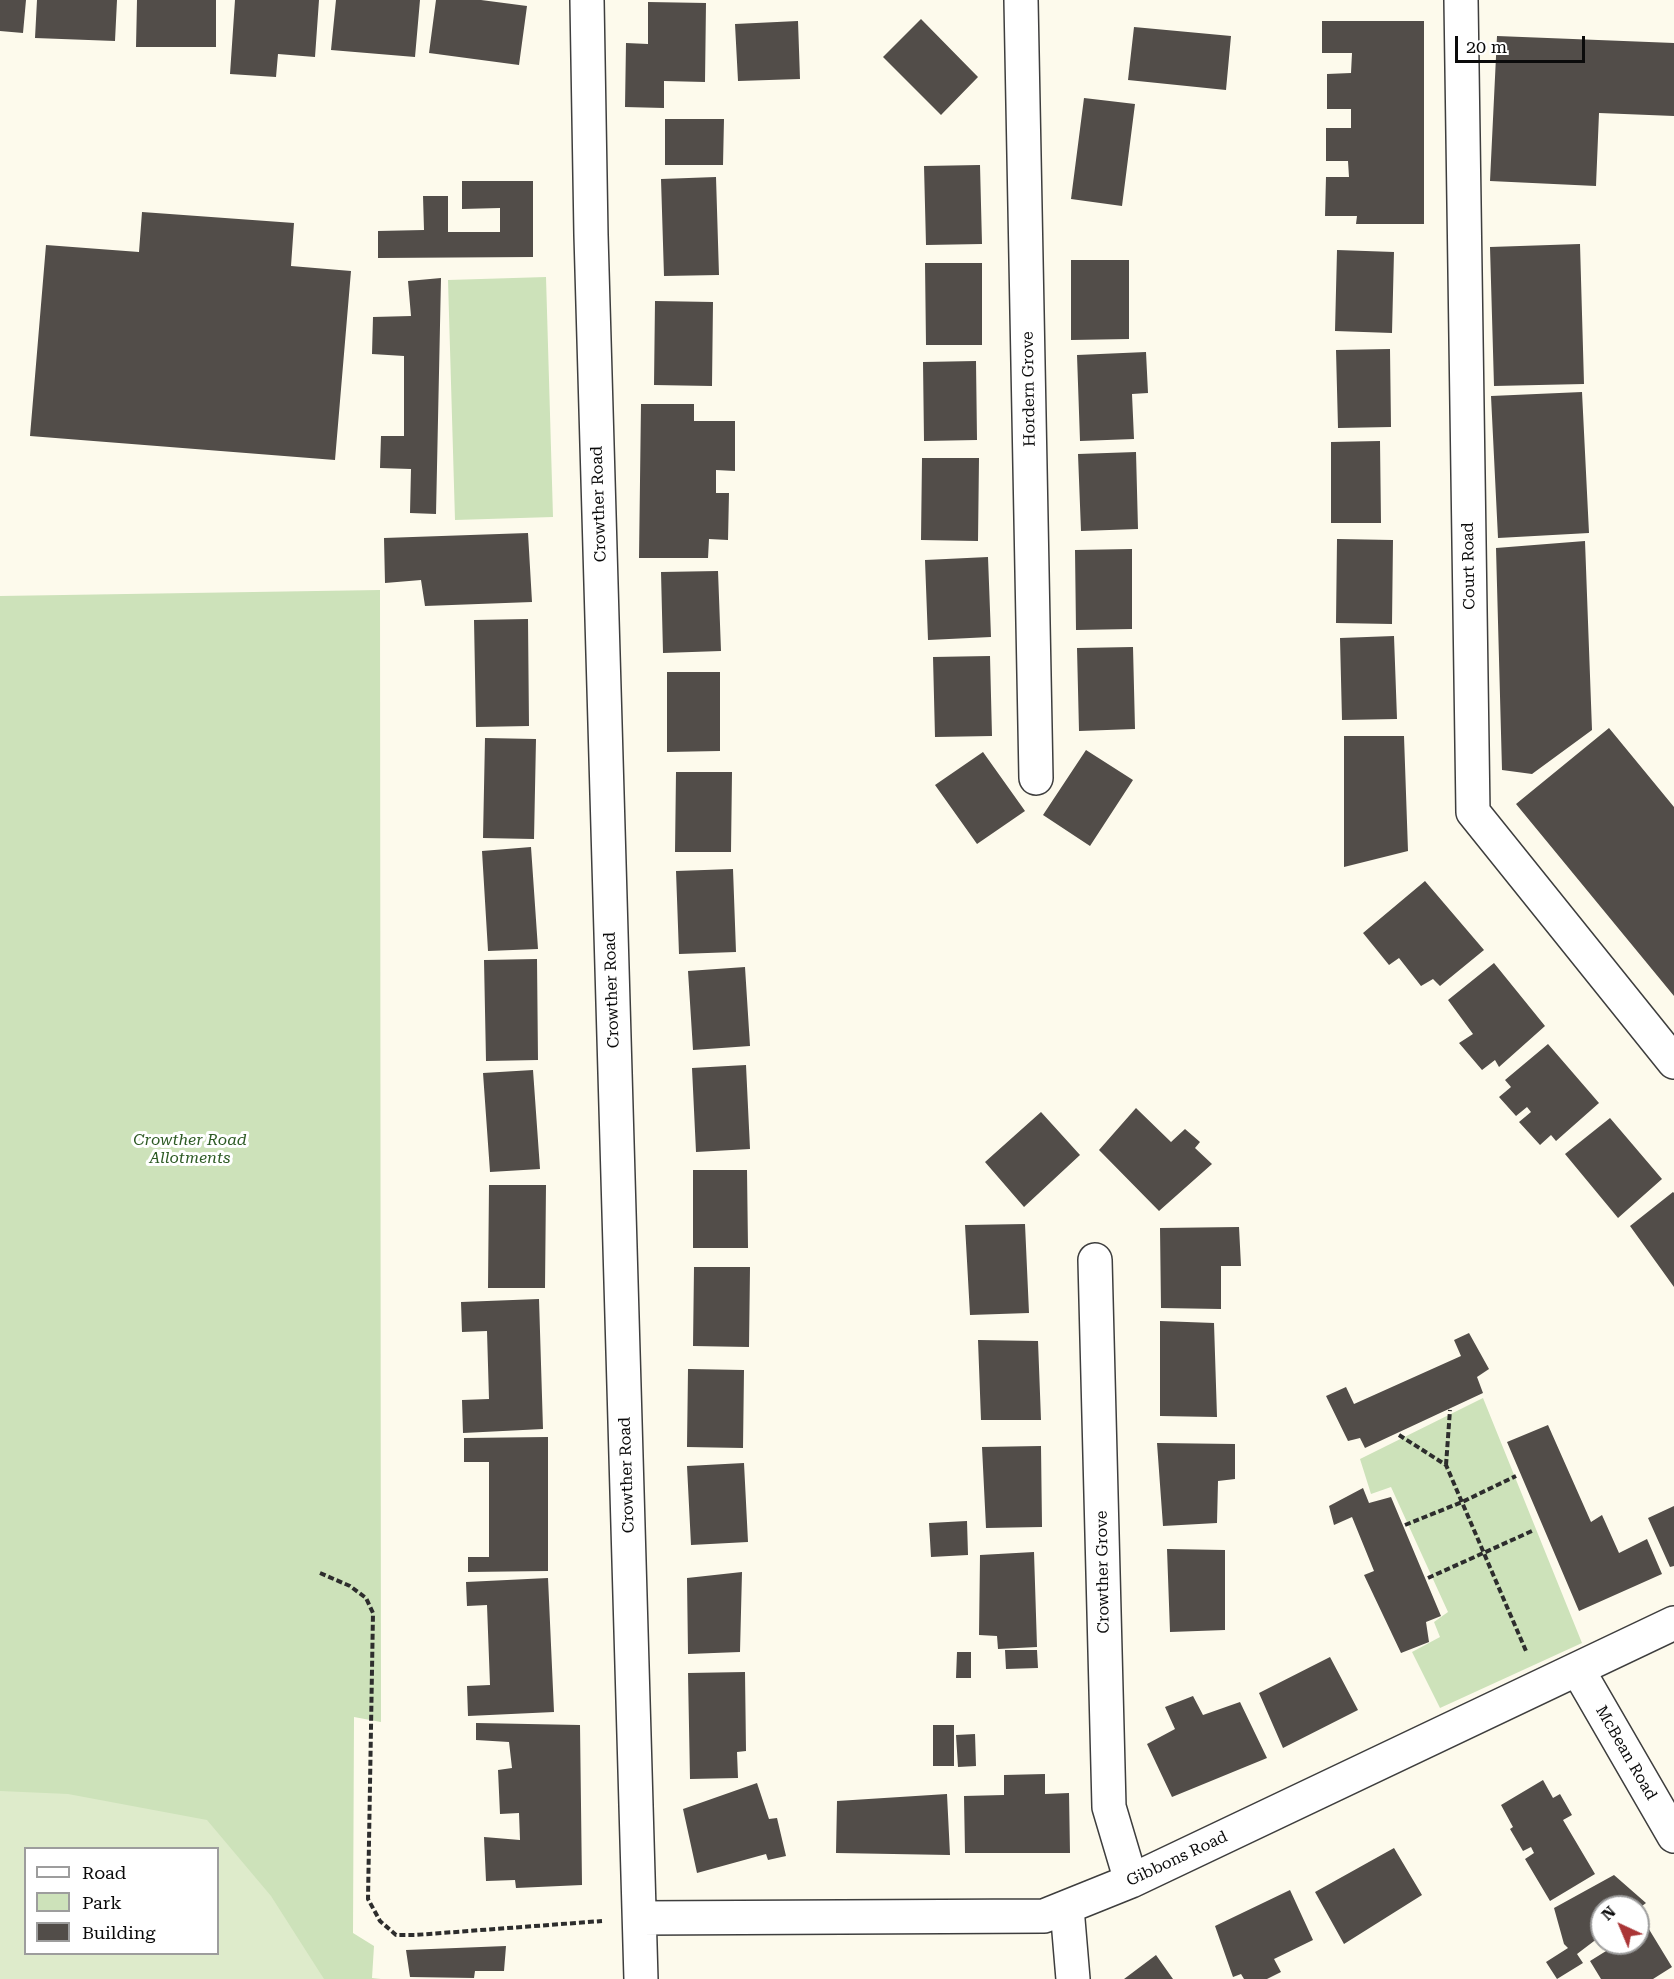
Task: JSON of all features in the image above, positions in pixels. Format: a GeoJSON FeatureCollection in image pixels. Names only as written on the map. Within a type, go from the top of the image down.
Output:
{"type":"FeatureCollection","features":[{"type":"Feature","properties":{"kind":"street","name":"Crowther Road"},"geometry":{"type":"LineString","coordinates":[[587,0],[591,247],[641,1979]]}},
{"type":"Feature","properties":{"kind":"street","name":"Hordern Grove"},"geometry":{"type":"LineString","coordinates":[[1022,0],[1036,778]]}},
{"type":"Feature","properties":{"kind":"street","name":"Court Road"},"geometry":{"type":"LineString","coordinates":[[1461,0],[1473,812],[1674,1062]]}},
{"type":"Feature","properties":{"kind":"street","name":"Crowther Grove"},"geometry":{"type":"LineString","coordinates":[[1095,1260],[1109,1807],[1131,1881]]}},
{"type":"Feature","properties":{"kind":"street","name":"Gibbons Road"},"geometry":{"type":"LineString","coordinates":[[640,1918],[1044,1916],[1131,1881],[1674,1623]]}},
{"type":"Feature","properties":{"kind":"street","name":"McBean Road"},"geometry":{"type":"LineString","coordinates":[[1578,1670],[1674,1836]]}},
{"type":"Feature","properties":{"kind":"street"},"geometry":{"type":"LineString","coordinates":[[1067,1908],[1072,1979]]}},
{"type":"Feature","properties":{"kind":"path"},"geometry":{"type":"LineString","coordinates":[[1450,1410],[1446,1465],[1541,1688]]}},
{"type":"Feature","properties":{"kind":"path"},"geometry":{"type":"LineString","coordinates":[[1399,1435],[1446,1465]]}},
{"type":"Feature","properties":{"kind":"path"},"geometry":{"type":"LineString","coordinates":[[1405,1525],[1462,1502],[1516,1476]]}},
{"type":"Feature","properties":{"kind":"path"},"geometry":{"type":"LineString","coordinates":[[1428,1578],[1532,1531]]}},
{"type":"Feature","properties":{"kind":"path"},"geometry":{"type":"LineString","coordinates":[[320,1573],[350,1586],[366,1598],[373,1613],[368,1899],[380,1921],[396,1935],[415,1935],[640,1918]]}},
{"type":"Feature","properties":{"kind":"green space"},"geometry":{"type":"Polygon","coordinates":[[[546,277],[553,517],[455,520],[448,280],[546,277]]]}},
{"type":"Feature","properties":{"kind":"green space","name":"Crowther Road Allotments"},"geometry":{"type":"Polygon","coordinates":[[[380,590],[381,1722],[354,1717],[353,1933],[374,1946],[372,1978],[381,1979],[0,1979],[0,596],[380,590]]]}},
{"type":"Feature","properties":{"kind":"green space"},"geometry":{"type":"Polygon","coordinates":[[[1483,1398],[1582,1643],[1440,1708],[1412,1652],[1440,1637],[1434,1622],[1448,1612],[1391,1487],[1371,1494],[1360,1459],[1483,1398]]]}},
{"type":"Feature","properties":{"kind":"green space"},"geometry":{"type":"Polygon","coordinates":[[[0,1791],[68,1794],[207,1820],[271,1896],[324,1979],[0,1979],[0,1791]]]}},
{"type":"Feature","properties":{"kind":"building"},"geometry":{"type":"Polygon","coordinates":[[[0,0],[26,0],[23,33],[0,31],[0,0]]]}},
{"type":"Feature","properties":{"kind":"building"},"geometry":{"type":"Polygon","coordinates":[[[37,0],[117,0],[115,41],[35,38],[37,0]]]}},
{"type":"Feature","properties":{"kind":"building"},"geometry":{"type":"Polygon","coordinates":[[[137,0],[216,0],[216,47],[136,47],[137,0]]]}},
{"type":"Feature","properties":{"kind":"building"},"geometry":{"type":"Polygon","coordinates":[[[235,0],[319,0],[315,57],[278,54],[276,77],[230,74],[235,0]]]}},
{"type":"Feature","properties":{"kind":"building"},"geometry":{"type":"Polygon","coordinates":[[[336,0],[420,0],[415,57],[331,50],[336,0]]]}},
{"type":"Feature","properties":{"kind":"building"},"geometry":{"type":"Polygon","coordinates":[[[436,0],[481,0],[527,6],[519,65],[429,53],[436,0]]]}},
{"type":"Feature","properties":{"kind":"building"},"geometry":{"type":"Polygon","coordinates":[[[648,2],[706,3],[705,82],[664,81],[664,108],[625,107],[626,43],[648,44],[648,2]]]}},
{"type":"Feature","properties":{"kind":"building"},"geometry":{"type":"Polygon","coordinates":[[[921,19],[978,77],[941,115],[883,57],[921,19]]]}},
{"type":"Feature","properties":{"kind":"building"},"geometry":{"type":"Polygon","coordinates":[[[798,21],[800,79],[738,81],[735,24],[798,21]]]}},
{"type":"Feature","properties":{"kind":"building"},"geometry":{"type":"Polygon","coordinates":[[[1322,21],[1424,21],[1424,224],[1356,224],[1357,216],[1325,216],[1326,177],[1349,177],[1348,161],[1326,161],[1326,128],[1351,128],[1351,109],[1327,109],[1327,74],[1351,73],[1352,53],[1322,53],[1322,21]]]}},
{"type":"Feature","properties":{"kind":"building"},"geometry":{"type":"Polygon","coordinates":[[[1134,27],[1231,36],[1226,90],[1128,80],[1134,27]]]}},
{"type":"Feature","properties":{"kind":"building"},"geometry":{"type":"Polygon","coordinates":[[[1497,36],[1674,43],[1674,116],[1599,113],[1596,186],[1490,181],[1497,36]]]}},
{"type":"Feature","properties":{"kind":"building"},"geometry":{"type":"Polygon","coordinates":[[[1084,98],[1135,104],[1122,206],[1071,199],[1084,98]]]}},
{"type":"Feature","properties":{"kind":"building"},"geometry":{"type":"Polygon","coordinates":[[[665,119],[724,119],[723,165],[665,165],[665,119]]]}},
{"type":"Feature","properties":{"kind":"building"},"geometry":{"type":"Polygon","coordinates":[[[980,165],[982,244],[926,245],[924,166],[980,165]]]}},
{"type":"Feature","properties":{"kind":"building"},"geometry":{"type":"Polygon","coordinates":[[[716,177],[719,275],[664,276],[661,179],[716,177]]]}},
{"type":"Feature","properties":{"kind":"building"},"geometry":{"type":"Polygon","coordinates":[[[462,181],[533,181],[533,257],[378,258],[378,231],[424,230],[423,196],[448,196],[448,232],[500,232],[500,208],[462,209],[462,181]]]}},
{"type":"Feature","properties":{"kind":"building"},"geometry":{"type":"Polygon","coordinates":[[[142,212],[294,223],[291,266],[351,271],[335,460],[30,436],[46,245],[139,252],[142,212]]]}},
{"type":"Feature","properties":{"kind":"building"},"geometry":{"type":"Polygon","coordinates":[[[1580,244],[1584,384],[1494,386],[1490,247],[1580,244]]]}},
{"type":"Feature","properties":{"kind":"building"},"geometry":{"type":"Polygon","coordinates":[[[1337,250],[1394,252],[1392,333],[1335,331],[1337,250]]]}},
{"type":"Feature","properties":{"kind":"building"},"geometry":{"type":"Polygon","coordinates":[[[1071,260],[1129,260],[1129,339],[1071,340],[1071,260]]]}},
{"type":"Feature","properties":{"kind":"building"},"geometry":{"type":"Polygon","coordinates":[[[925,263],[982,263],[982,345],[926,345],[925,263]]]}},
{"type":"Feature","properties":{"kind":"building"},"geometry":{"type":"Polygon","coordinates":[[[441,278],[436,514],[410,513],[411,469],[380,468],[381,436],[404,436],[404,356],[372,354],[373,317],[411,316],[408,281],[441,278]]]}},
{"type":"Feature","properties":{"kind":"building"},"geometry":{"type":"Polygon","coordinates":[[[655,301],[713,302],[712,386],[654,385],[655,301]]]}},
{"type":"Feature","properties":{"kind":"building"},"geometry":{"type":"Polygon","coordinates":[[[1390,349],[1391,427],[1338,428],[1336,350],[1390,349]]]}},
{"type":"Feature","properties":{"kind":"building"},"geometry":{"type":"Polygon","coordinates":[[[1146,352],[1148,393],[1132,394],[1134,439],[1080,441],[1077,355],[1146,352]]]}},
{"type":"Feature","properties":{"kind":"building"},"geometry":{"type":"Polygon","coordinates":[[[976,361],[977,440],[924,441],[923,362],[976,361]]]}},
{"type":"Feature","properties":{"kind":"building"},"geometry":{"type":"Polygon","coordinates":[[[1582,392],[1589,533],[1498,538],[1491,396],[1582,392]]]}},
{"type":"Feature","properties":{"kind":"building"},"geometry":{"type":"Polygon","coordinates":[[[641,404],[694,404],[694,421],[735,421],[735,471],[716,470],[716,493],[729,493],[728,540],[709,539],[708,558],[639,558],[641,404]]]}},
{"type":"Feature","properties":{"kind":"building"},"geometry":{"type":"Polygon","coordinates":[[[1380,441],[1381,523],[1331,523],[1331,442],[1380,441]]]}},
{"type":"Feature","properties":{"kind":"building"},"geometry":{"type":"Polygon","coordinates":[[[1136,452],[1138,529],[1081,531],[1078,454],[1136,452]]]}},
{"type":"Feature","properties":{"kind":"building"},"geometry":{"type":"Polygon","coordinates":[[[922,458],[979,458],[978,541],[921,540],[922,458]]]}},
{"type":"Feature","properties":{"kind":"building"},"geometry":{"type":"Polygon","coordinates":[[[528,533],[532,602],[425,606],[421,580],[385,583],[384,538],[528,533]]]}},
{"type":"Feature","properties":{"kind":"building"},"geometry":{"type":"Polygon","coordinates":[[[1337,539],[1393,540],[1392,624],[1336,623],[1337,539]]]}},
{"type":"Feature","properties":{"kind":"building"},"geometry":{"type":"Polygon","coordinates":[[[1585,541],[1592,730],[1532,774],[1502,770],[1496,548],[1585,541]]]}},
{"type":"Feature","properties":{"kind":"building"},"geometry":{"type":"Polygon","coordinates":[[[1132,549],[1132,629],[1076,630],[1075,550],[1132,549]]]}},
{"type":"Feature","properties":{"kind":"building"},"geometry":{"type":"Polygon","coordinates":[[[988,557],[991,637],[928,640],[925,560],[988,557]]]}},
{"type":"Feature","properties":{"kind":"building"},"geometry":{"type":"Polygon","coordinates":[[[718,571],[721,651],[663,653],[661,572],[718,571]]]}},
{"type":"Feature","properties":{"kind":"building"},"geometry":{"type":"Polygon","coordinates":[[[528,619],[529,726],[476,727],[474,620],[528,619]]]}},
{"type":"Feature","properties":{"kind":"building"},"geometry":{"type":"Polygon","coordinates":[[[1394,636],[1397,719],[1342,720],[1340,638],[1394,636]]]}},
{"type":"Feature","properties":{"kind":"building"},"geometry":{"type":"Polygon","coordinates":[[[1133,647],[1135,729],[1079,731],[1077,648],[1133,647]]]}},
{"type":"Feature","properties":{"kind":"building"},"geometry":{"type":"Polygon","coordinates":[[[990,656],[992,736],[935,737],[933,657],[990,656]]]}},
{"type":"Feature","properties":{"kind":"building"},"geometry":{"type":"Polygon","coordinates":[[[667,672],[720,672],[720,751],[667,752],[667,672]]]}},
{"type":"Feature","properties":{"kind":"building"},"geometry":{"type":"Polygon","coordinates":[[[1609,728],[1674,807],[1674,996],[1516,804],[1609,728]]]}},
{"type":"Feature","properties":{"kind":"building"},"geometry":{"type":"Polygon","coordinates":[[[1344,736],[1404,736],[1408,851],[1344,867],[1344,736]]]}},
{"type":"Feature","properties":{"kind":"building"},"geometry":{"type":"Polygon","coordinates":[[[485,738],[536,739],[534,839],[483,838],[485,738]]]}},
{"type":"Feature","properties":{"kind":"building"},"geometry":{"type":"Polygon","coordinates":[[[1086,750],[1133,780],[1090,846],[1043,815],[1086,750]]]}},
{"type":"Feature","properties":{"kind":"building"},"geometry":{"type":"Polygon","coordinates":[[[983,752],[1025,811],[977,844],[935,785],[983,752]]]}},
{"type":"Feature","properties":{"kind":"building"},"geometry":{"type":"Polygon","coordinates":[[[676,772],[732,772],[731,852],[675,852],[676,772]]]}},
{"type":"Feature","properties":{"kind":"building"},"geometry":{"type":"Polygon","coordinates":[[[531,847],[538,949],[488,951],[482,851],[531,847]]]}},
{"type":"Feature","properties":{"kind":"building"},"geometry":{"type":"Polygon","coordinates":[[[733,869],[736,952],[679,954],[676,871],[733,869]]]}},
{"type":"Feature","properties":{"kind":"building"},"geometry":{"type":"Polygon","coordinates":[[[1425,881],[1484,950],[1440,986],[1433,979],[1421,986],[1399,958],[1389,965],[1363,933],[1425,881]]]}},
{"type":"Feature","properties":{"kind":"building"},"geometry":{"type":"Polygon","coordinates":[[[537,959],[538,1060],[486,1061],[484,960],[537,959]]]}},
{"type":"Feature","properties":{"kind":"building"},"geometry":{"type":"Polygon","coordinates":[[[1494,963],[1545,1026],[1499,1067],[1495,1060],[1482,1070],[1459,1043],[1473,1034],[1448,1000],[1494,963]]]}},
{"type":"Feature","properties":{"kind":"building"},"geometry":{"type":"Polygon","coordinates":[[[745,967],[750,1046],[693,1050],[688,971],[745,967]]]}},
{"type":"Feature","properties":{"kind":"building"},"geometry":{"type":"Polygon","coordinates":[[[1548,1044],[1599,1103],[1556,1141],[1551,1135],[1540,1145],[1519,1122],[1531,1112],[1527,1107],[1516,1116],[1499,1097],[1511,1087],[1505,1080],[1548,1044]]]}},
{"type":"Feature","properties":{"kind":"building"},"geometry":{"type":"Polygon","coordinates":[[[746,1065],[750,1149],[696,1152],[692,1068],[746,1065]]]}},
{"type":"Feature","properties":{"kind":"building"},"geometry":{"type":"Polygon","coordinates":[[[533,1070],[540,1169],[490,1172],[483,1073],[533,1070]]]}},
{"type":"Feature","properties":{"kind":"building"},"geometry":{"type":"Polygon","coordinates":[[[1136,1108],[1171,1142],[1185,1129],[1200,1142],[1195,1148],[1212,1164],[1159,1211],[1099,1150],[1136,1108]]]}},
{"type":"Feature","properties":{"kind":"building"},"geometry":{"type":"Polygon","coordinates":[[[1041,1112],[1080,1155],[1024,1207],[985,1162],[1041,1112]]]}},
{"type":"Feature","properties":{"kind":"building"},"geometry":{"type":"Polygon","coordinates":[[[1610,1118],[1662,1179],[1618,1218],[1565,1154],[1610,1118]]]}},
{"type":"Feature","properties":{"kind":"building"},"geometry":{"type":"Polygon","coordinates":[[[693,1170],[747,1170],[748,1248],[693,1248],[693,1170]]]}},
{"type":"Feature","properties":{"kind":"building"},"geometry":{"type":"Polygon","coordinates":[[[489,1185],[546,1185],[545,1288],[488,1288],[489,1185]]]}},
{"type":"Feature","properties":{"kind":"building"},"geometry":{"type":"Polygon","coordinates":[[[1674,1193],[1674,1287],[1630,1226],[1674,1193]]]}},
{"type":"Feature","properties":{"kind":"building"},"geometry":{"type":"Polygon","coordinates":[[[1025,1224],[1029,1313],[970,1315],[965,1225],[1025,1224]]]}},
{"type":"Feature","properties":{"kind":"building"},"geometry":{"type":"Polygon","coordinates":[[[1239,1227],[1241,1266],[1221,1266],[1221,1309],[1161,1308],[1160,1228],[1239,1227]]]}},
{"type":"Feature","properties":{"kind":"building"},"geometry":{"type":"Polygon","coordinates":[[[694,1267],[750,1267],[749,1347],[693,1346],[694,1267]]]}},
{"type":"Feature","properties":{"kind":"building"},"geometry":{"type":"Polygon","coordinates":[[[539,1299],[543,1429],[463,1433],[462,1400],[489,1399],[487,1331],[462,1332],[461,1302],[539,1299]]]}},
{"type":"Feature","properties":{"kind":"building"},"geometry":{"type":"Polygon","coordinates":[[[1160,1321],[1214,1323],[1217,1417],[1160,1416],[1160,1321]]]}},
{"type":"Feature","properties":{"kind":"building"},"geometry":{"type":"Polygon","coordinates":[[[1469,1333],[1489,1369],[1477,1377],[1483,1393],[1365,1448],[1360,1438],[1348,1441],[1326,1396],[1346,1387],[1354,1404],[1461,1356],[1454,1340],[1469,1333]]]}},
{"type":"Feature","properties":{"kind":"building"},"geometry":{"type":"Polygon","coordinates":[[[978,1340],[1038,1341],[1041,1420],[981,1420],[978,1340]]]}},
{"type":"Feature","properties":{"kind":"building"},"geometry":{"type":"Polygon","coordinates":[[[688,1369],[744,1370],[743,1448],[687,1447],[688,1369]]]}},
{"type":"Feature","properties":{"kind":"building"},"geometry":{"type":"Polygon","coordinates":[[[1548,1425],[1591,1522],[1602,1515],[1619,1553],[1647,1539],[1662,1574],[1579,1611],[1507,1442],[1548,1425]]]}},
{"type":"Feature","properties":{"kind":"building"},"geometry":{"type":"Polygon","coordinates":[[[548,1437],[548,1571],[468,1572],[468,1557],[489,1557],[489,1462],[464,1462],[464,1438],[548,1437]]]}},
{"type":"Feature","properties":{"kind":"building"},"geometry":{"type":"Polygon","coordinates":[[[1157,1443],[1235,1444],[1235,1479],[1218,1481],[1217,1523],[1163,1526],[1157,1443]]]}},
{"type":"Feature","properties":{"kind":"building"},"geometry":{"type":"Polygon","coordinates":[[[1041,1446],[1042,1527],[986,1528],[982,1447],[1041,1446]]]}},
{"type":"Feature","properties":{"kind":"building"},"geometry":{"type":"Polygon","coordinates":[[[744,1463],[748,1542],[691,1545],[687,1466],[744,1463]]]}},
{"type":"Feature","properties":{"kind":"building"},"geometry":{"type":"Polygon","coordinates":[[[1363,1488],[1369,1503],[1391,1497],[1441,1616],[1426,1622],[1429,1642],[1401,1653],[1364,1575],[1374,1571],[1352,1517],[1334,1525],[1329,1506],[1363,1488]]]}},
{"type":"Feature","properties":{"kind":"building"},"geometry":{"type":"Polygon","coordinates":[[[1674,1506],[1674,1566],[1670,1567],[1648,1518],[1674,1506]]]}},
{"type":"Feature","properties":{"kind":"building"},"geometry":{"type":"Polygon","coordinates":[[[967,1521],[968,1555],[931,1557],[929,1523],[967,1521]]]}},
{"type":"Feature","properties":{"kind":"building"},"geometry":{"type":"Polygon","coordinates":[[[1167,1549],[1225,1550],[1225,1630],[1170,1632],[1167,1549]]]}},
{"type":"Feature","properties":{"kind":"building"},"geometry":{"type":"Polygon","coordinates":[[[1034,1552],[1037,1647],[998,1649],[997,1636],[979,1635],[980,1555],[1034,1552]]]}},
{"type":"Feature","properties":{"kind":"building"},"geometry":{"type":"Polygon","coordinates":[[[742,1572],[740,1652],[688,1654],[687,1578],[742,1572]]]}},
{"type":"Feature","properties":{"kind":"building"},"geometry":{"type":"Polygon","coordinates":[[[548,1578],[554,1712],[468,1716],[467,1686],[490,1685],[487,1605],[467,1606],[466,1582],[548,1578]]]}},
{"type":"Feature","properties":{"kind":"building"},"geometry":{"type":"Polygon","coordinates":[[[1005,1650],[1037,1650],[1038,1668],[1006,1669],[1005,1650]]]}},
{"type":"Feature","properties":{"kind":"building"},"geometry":{"type":"Polygon","coordinates":[[[957,1652],[971,1652],[971,1678],[956,1678],[957,1652]]]}},
{"type":"Feature","properties":{"kind":"building"},"geometry":{"type":"Polygon","coordinates":[[[1330,1657],[1358,1710],[1283,1748],[1259,1693],[1330,1657]]]}},
{"type":"Feature","properties":{"kind":"building"},"geometry":{"type":"Polygon","coordinates":[[[745,1672],[746,1751],[737,1752],[738,1778],[690,1779],[688,1673],[745,1672]]]}},
{"type":"Feature","properties":{"kind":"building"},"geometry":{"type":"Polygon","coordinates":[[[1193,1696],[1203,1715],[1240,1702],[1267,1758],[1172,1797],[1147,1744],[1175,1729],[1165,1707],[1193,1696]]]}},
{"type":"Feature","properties":{"kind":"building"},"geometry":{"type":"Polygon","coordinates":[[[476,1723],[580,1725],[582,1885],[516,1888],[515,1880],[486,1881],[484,1837],[520,1840],[519,1813],[500,1814],[498,1770],[512,1768],[509,1742],[476,1740],[476,1723]]]}},
{"type":"Feature","properties":{"kind":"building"},"geometry":{"type":"Polygon","coordinates":[[[933,1725],[954,1725],[954,1766],[933,1766],[933,1725]]]}},
{"type":"Feature","properties":{"kind":"building"},"geometry":{"type":"Polygon","coordinates":[[[975,1734],[976,1766],[958,1767],[956,1735],[975,1734]]]}},
{"type":"Feature","properties":{"kind":"building"},"geometry":{"type":"Polygon","coordinates":[[[1045,1774],[1045,1794],[1069,1793],[1070,1853],[965,1853],[964,1796],[1004,1795],[1004,1775],[1045,1774]]]}},
{"type":"Feature","properties":{"kind":"building"},"geometry":{"type":"Polygon","coordinates":[[[1543,1780],[1553,1798],[1560,1794],[1572,1815],[1563,1820],[1595,1874],[1550,1901],[1525,1859],[1534,1853],[1531,1847],[1523,1851],[1510,1829],[1513,1827],[1501,1805],[1543,1780]]]}},
{"type":"Feature","properties":{"kind":"building"},"geometry":{"type":"Polygon","coordinates":[[[757,1783],[769,1819],[777,1818],[786,1856],[768,1860],[766,1854],[697,1873],[683,1809],[757,1783]]]}},
{"type":"Feature","properties":{"kind":"building"},"geometry":{"type":"Polygon","coordinates":[[[947,1794],[950,1855],[836,1853],[837,1801],[947,1794]]]}},
{"type":"Feature","properties":{"kind":"building"},"geometry":{"type":"Polygon","coordinates":[[[1394,1848],[1422,1895],[1344,1944],[1315,1892],[1394,1848]]]}},
{"type":"Feature","properties":{"kind":"building"},"geometry":{"type":"Polygon","coordinates":[[[1614,1875],[1637,1895],[1590,1895],[1590,1944],[1577,1954],[1583,1963],[1557,1979],[1546,1962],[1568,1948],[1564,1944],[1554,1908],[1614,1875]]]}},
{"type":"Feature","properties":{"kind":"building"},"geometry":{"type":"Polygon","coordinates":[[[1290,1890],[1313,1940],[1274,1959],[1281,1972],[1267,1979],[1244,1979],[1241,1974],[1233,1977],[1215,1926],[1290,1890]]]}},
{"type":"Feature","properties":{"kind":"building"},"geometry":{"type":"Polygon","coordinates":[[[1650,1931],[1672,1967],[1653,1979],[1601,1979],[1590,1961],[1600,1955],[1650,1955],[1650,1931]]]}},
{"type":"Feature","properties":{"kind":"building"},"geometry":{"type":"Polygon","coordinates":[[[506,1946],[504,1971],[475,1971],[474,1978],[410,1977],[406,1950],[506,1946]]]}},
{"type":"Feature","properties":{"kind":"building"},"geometry":{"type":"Polygon","coordinates":[[[1156,1955],[1173,1979],[1124,1979],[1156,1955]]]}}]}
